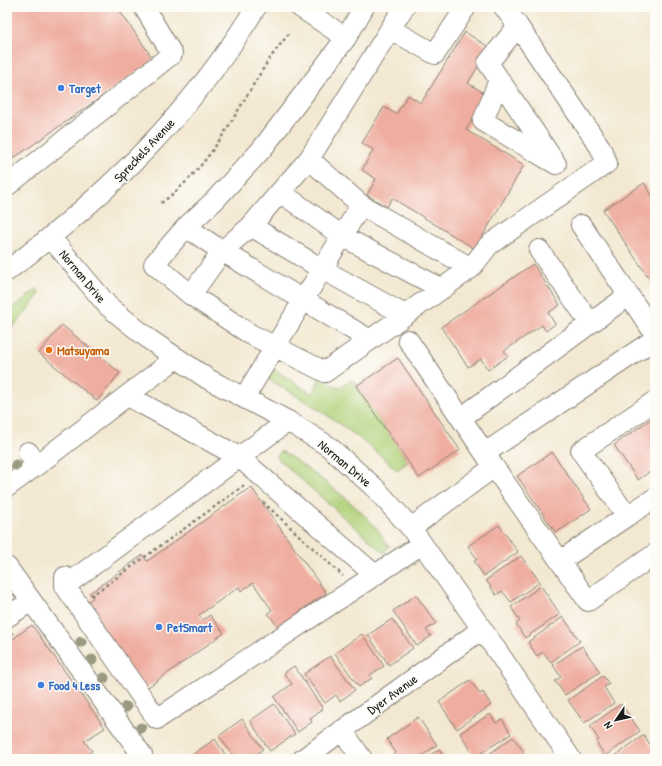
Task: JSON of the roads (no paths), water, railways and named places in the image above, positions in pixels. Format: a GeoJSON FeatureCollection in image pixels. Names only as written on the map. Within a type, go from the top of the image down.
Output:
{"type":"FeatureCollection","features":[{"type":"Feature","properties":{"kind":"street"},"geometry":{"type":"LineString","coordinates":[[7,186],[172,54],[144,7]]}},
{"type":"Feature","properties":{"kind":"street","name":"Spreckels Avenue"},"geometry":{"type":"LineString","coordinates":[[7,271],[51,238],[100,196],[156,140],[208,78],[256,7]]}},
{"type":"Feature","properties":{"kind":"street"},"geometry":{"type":"LineString","coordinates":[[300,7],[346,38]]}},
{"type":"Feature","properties":{"kind":"street"},"geometry":{"type":"LineString","coordinates":[[364,7],[346,38],[262,149],[214,201],[186,227],[154,264],[191,295],[250,334],[274,348],[326,372],[471,268],[489,246],[607,163],[600,147],[504,7]]}},
{"type":"Feature","properties":{"kind":"street"},"geometry":{"type":"LineString","coordinates":[[191,295],[222,251],[251,226],[308,159],[404,7]]}},
{"type":"Feature","properties":{"kind":"street"},"geometry":{"type":"LineString","coordinates":[[390,29],[435,54],[466,7]]}},
{"type":"Feature","properties":{"kind":"street"},"geometry":{"type":"LineString","coordinates":[[518,26],[488,63],[556,164]]}},
{"type":"Feature","properties":{"kind":"street"},"geometry":{"type":"LineString","coordinates":[[499,80],[483,121],[556,164],[579,183]]}},
{"type":"Feature","properties":{"kind":"street"},"geometry":{"type":"LineString","coordinates":[[308,159],[361,205],[471,268]]}},
{"type":"Feature","properties":{"kind":"street"},"geometry":{"type":"LineString","coordinates":[[280,192],[342,236],[442,289]]}},
{"type":"Feature","properties":{"kind":"street"},"geometry":{"type":"LineString","coordinates":[[244,398],[361,205]]}},
{"type":"Feature","properties":{"kind":"street"},"geometry":{"type":"LineString","coordinates":[[581,225],[655,334]]}},
{"type":"Feature","properties":{"kind":"street"},"geometry":{"type":"LineString","coordinates":[[251,226],[322,269],[405,316]]}},
{"type":"Feature","properties":{"kind":"street"},"geometry":{"type":"LineString","coordinates":[[186,227],[303,301],[370,340]]}},
{"type":"Feature","properties":{"kind":"street","name":"Norman Drive"},"geometry":{"type":"LineString","coordinates":[[51,238],[108,306],[150,340],[208,379],[288,421],[328,446],[375,488],[422,544],[571,759]]}},
{"type":"Feature","properties":{"kind":"street"},"geometry":{"type":"LineString","coordinates":[[539,250],[590,323]]}},
{"type":"Feature","properties":{"kind":"street"},"geometry":{"type":"LineString","coordinates":[[461,418],[629,295]]}},
{"type":"Feature","properties":{"kind":"street"},"geometry":{"type":"LineString","coordinates":[[410,528],[490,460],[655,339]]}},
{"type":"Feature","properties":{"kind":"street"},"geometry":{"type":"LineString","coordinates":[[408,340],[588,601],[655,554]]}},
{"type":"Feature","properties":{"kind":"street"},"geometry":{"type":"LineString","coordinates":[[7,487],[33,458],[85,420],[128,396],[176,358]]}},
{"type":"Feature","properties":{"kind":"street"},"geometry":{"type":"LineString","coordinates":[[128,396],[239,457],[375,575]]}},
{"type":"Feature","properties":{"kind":"street"},"geometry":{"type":"LineString","coordinates":[[627,516],[581,451],[655,401]]}},
{"type":"Feature","properties":{"kind":"street"},"geometry":{"type":"LineString","coordinates":[[288,421],[65,582],[157,719],[422,544]]}},
{"type":"Feature","properties":{"kind":"street"},"geometry":{"type":"LineString","coordinates":[[560,561],[655,498]]}},
{"type":"Feature","properties":{"kind":"street"},"geometry":{"type":"LineString","coordinates":[[7,567],[142,754],[136,759]]}},
{"type":"Feature","properties":{"kind":"street"},"geometry":{"type":"LineString","coordinates":[[7,617],[31,601]]}},
{"type":"Feature","properties":{"kind":"street","name":"Dyer Avenue"},"geometry":{"type":"LineString","coordinates":[[303,759],[482,629]]}},
{"type":"Feature","properties":{"kind":"street"},"geometry":{"type":"LineString","coordinates":[[342,730],[362,759]]}},
{"type":"Feature","properties":{"kind":"place","name":"Target"},"geometry":{"type":"Point","coordinates":[61,88]}},
{"type":"Feature","properties":{"kind":"place","name":"Matsuyama"},"geometry":{"type":"Point","coordinates":[49,350]}},
{"type":"Feature","properties":{"kind":"place","name":"PetSmart"},"geometry":{"type":"Point","coordinates":[159,627]}},
{"type":"Feature","properties":{"kind":"place","name":"Food 4 Less"},"geometry":{"type":"Point","coordinates":[41,685]}}]}
